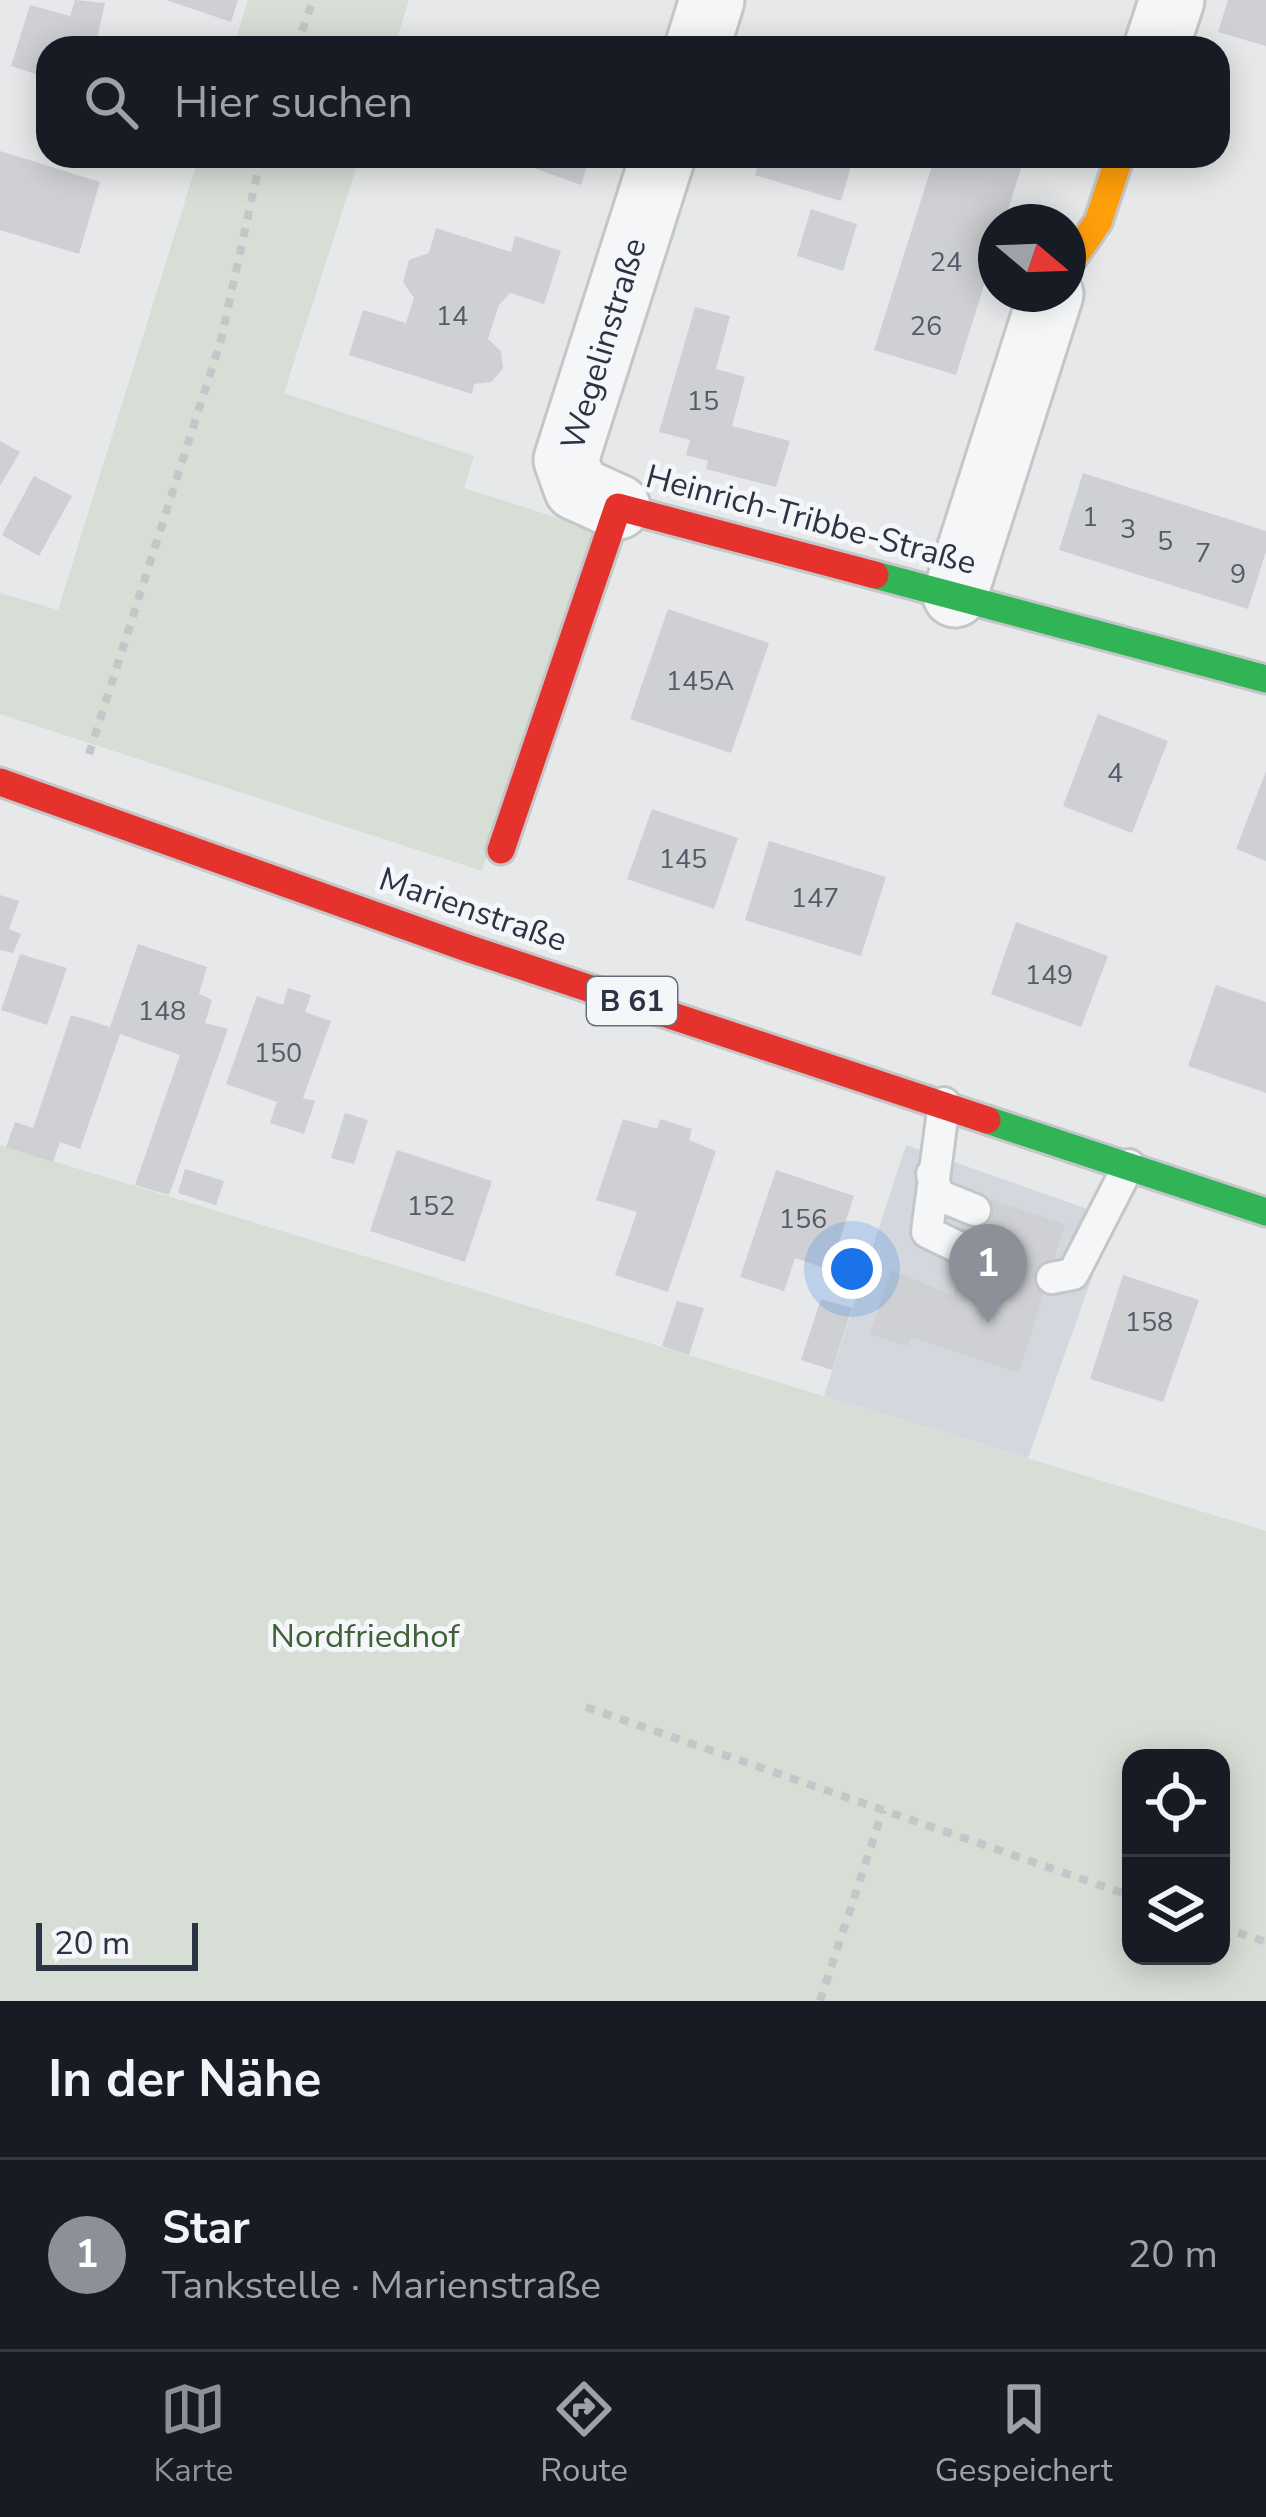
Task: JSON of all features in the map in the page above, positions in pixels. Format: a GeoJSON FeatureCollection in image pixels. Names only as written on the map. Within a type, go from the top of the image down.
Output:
{"type":"FeatureCollection","features":[{"type":"Feature","properties":{"kind":"main road"},"geometry":{"type":"LineString","coordinates":[[1086,239],[1098,222],[1116,168]]}},
{"type":"Feature","properties":{"kind":"main road","name":"Heinrich-Tribbe-Straße"},"geometry":{"type":"LineString","coordinates":[[501,850],[618,506],[1266,679]]}},
{"type":"Feature","properties":{"kind":"main road","name":"Marienstraße"},"geometry":{"type":"LineString","coordinates":[[0,782],[467,948],[1266,1212]]}},
{"type":"Feature","properties":{"kind":"street"},"geometry":{"type":"LineString","coordinates":[[701,36],[712,0]]}},
{"type":"Feature","properties":{"kind":"street"},"geometry":{"type":"LineString","coordinates":[[1160,36],[1172,0]]}},
{"type":"Feature","properties":{"kind":"street","name":"Wegelinstraße"},"geometry":{"type":"LineString","coordinates":[[618,506],[576,488],[566,460],[658,168]]}},
{"type":"Feature","properties":{"kind":"street"},"geometry":{"type":"LineString","coordinates":[[956,595],[1045,312]]}},
{"type":"Feature","properties":{"kind":"lane"},"geometry":{"type":"LineString","coordinates":[[944,1102],[927,1232],[962,1249]]}},
{"type":"Feature","properties":{"kind":"lane"},"geometry":{"type":"LineString","coordinates":[[1052,1278],[1073,1274],[1129,1165]]}},
{"type":"Feature","properties":{"kind":"lane"},"geometry":{"type":"LineString","coordinates":[[932,1174],[938,1195],[975,1210]]}},
{"type":"Feature","properties":{"kind":"lane"},"geometry":{"type":"LineString","coordinates":[[1063,1240],[1082,1242],[1096,1233]]}},
{"type":"Feature","properties":{"kind":"path"},"geometry":{"type":"LineString","coordinates":[[300,36],[313,0]]}},
{"type":"Feature","properties":{"kind":"path"},"geometry":{"type":"LineString","coordinates":[[73,807],[221,340],[259,168]]}},
{"type":"Feature","properties":{"kind":"path"},"geometry":{"type":"LineString","coordinates":[[586,1707],[1122,1893]]}},
{"type":"Feature","properties":{"kind":"path"},"geometry":{"type":"LineString","coordinates":[[820,2001],[883,1810]]}},
{"type":"Feature","properties":{"kind":"path"},"geometry":{"type":"LineString","coordinates":[[1230,1930],[1266,1942]]}},
{"type":"Feature","properties":{"kind":"shaded area"},"geometry":{"type":"Polygon","coordinates":[[[906,1145],[1113,1218],[1028,1458],[824,1396],[906,1145]]]}},
{"type":"Feature","properties":{"kind":"green space"},"geometry":{"type":"Polygon","coordinates":[[[248,0],[409,0],[398,36],[237,36],[248,0]]]}},
{"type":"Feature","properties":{"kind":"green space"},"geometry":{"type":"Polygon","coordinates":[[[195,168],[356,168],[284,393],[474,456],[464,488],[596,530],[482,871],[0,714],[0,593],[58,610],[195,168]]]}},
{"type":"Feature","properties":{"kind":"green space","name":"Nordfriedhof"},"geometry":{"type":"Polygon","coordinates":[[[0,1145],[1266,1531],[1266,2001],[0,2001],[0,1145]]]}},
{"type":"Feature","properties":{"kind":"building"},"geometry":{"type":"Polygon","coordinates":[[[75,0],[105,3],[98,36],[36,36],[36,74],[11,66],[30,5],[70,16],[75,0]]]}},
{"type":"Feature","properties":{"kind":"building"},"geometry":{"type":"Polygon","coordinates":[[[166,0],[238,0],[231,22],[166,0]]]}},
{"type":"Feature","properties":{"kind":"building"},"geometry":{"type":"Polygon","coordinates":[[[1228,0],[1266,0],[1266,46],[1218,32],[1228,0]]]}},
{"type":"Feature","properties":{"kind":"building"},"geometry":{"type":"Polygon","coordinates":[[[0,151],[36,162],[36,168],[55,168],[100,182],[79,254],[0,230],[0,151]]]}},
{"type":"Feature","properties":{"kind":"building"},"geometry":{"type":"Polygon","coordinates":[[[534,168],[586,168],[581,185],[534,168]]]}},
{"type":"Feature","properties":{"kind":"building"},"geometry":{"type":"Polygon","coordinates":[[[757,168],[850,168],[841,201],[755,175],[757,168]]]}},
{"type":"Feature","properties":{"kind":"building"},"geometry":{"type":"Polygon","coordinates":[[[931,168],[1021,168],[1010,204],[978,204],[978,305],[956,375],[874,350],[931,168]]]}},
{"type":"Feature","properties":{"kind":"building"},"geometry":{"type":"Polygon","coordinates":[[[811,209],[857,224],[843,271],[797,256],[811,209]]]}},
{"type":"Feature","properties":{"kind":"building"},"geometry":{"type":"Polygon","coordinates":[[[436,228],[511,252],[515,236],[561,251],[544,304],[510,293],[499,305],[488,339],[501,351],[503,369],[491,382],[474,384],[472,394],[349,355],[363,310],[406,323],[414,298],[403,282],[409,260],[429,253],[436,228]]]}},
{"type":"Feature","properties":{"kind":"building"},"geometry":{"type":"Polygon","coordinates":[[[695,307],[730,316],[716,369],[745,377],[732,426],[790,441],[776,487],[706,469],[708,461],[686,455],[690,440],[659,432],[695,307]]]}},
{"type":"Feature","properties":{"kind":"building"},"geometry":{"type":"Polygon","coordinates":[[[0,441],[20,452],[0,486],[0,441]]]}},
{"type":"Feature","properties":{"kind":"building"},"geometry":{"type":"Polygon","coordinates":[[[1083,473],[1266,531],[1266,551],[1248,609],[1059,550],[1083,473]]]}},
{"type":"Feature","properties":{"kind":"building"},"geometry":{"type":"Polygon","coordinates":[[[34,476],[72,496],[39,556],[2,535],[34,476]]]}},
{"type":"Feature","properties":{"kind":"building"},"geometry":{"type":"Polygon","coordinates":[[[668,609],[769,643],[731,753],[630,719],[668,609]]]}},
{"type":"Feature","properties":{"kind":"building"},"geometry":{"type":"Polygon","coordinates":[[[1098,714],[1168,741],[1132,833],[1063,806],[1098,714]]]}},
{"type":"Feature","properties":{"kind":"building"},"geometry":{"type":"Polygon","coordinates":[[[1266,771],[1266,861],[1236,849],[1266,771]]]}},
{"type":"Feature","properties":{"kind":"building"},"geometry":{"type":"Polygon","coordinates":[[[652,809],[738,838],[714,909],[627,879],[652,809]]]}},
{"type":"Feature","properties":{"kind":"building"},"geometry":{"type":"Polygon","coordinates":[[[769,841],[886,877],[861,956],[745,920],[769,841]]]}},
{"type":"Feature","properties":{"kind":"building"},"geometry":{"type":"Polygon","coordinates":[[[0,895],[19,901],[9,929],[21,934],[13,953],[0,950],[0,895]]]}},
{"type":"Feature","properties":{"kind":"building"},"geometry":{"type":"Polygon","coordinates":[[[1016,922],[1108,956],[1081,1027],[991,994],[1016,922]]]}},
{"type":"Feature","properties":{"kind":"building"},"geometry":{"type":"Polygon","coordinates":[[[138,944],[207,967],[199,994],[212,1000],[205,1023],[228,1029],[169,1195],[135,1185],[180,1055],[120,1034],[80,1149],[60,1142],[53,1162],[6,1147],[15,1122],[33,1128],[71,1015],[110,1027],[138,944]]]}},
{"type":"Feature","properties":{"kind":"building"},"geometry":{"type":"Polygon","coordinates":[[[20,954],[67,968],[47,1025],[1,1010],[20,954]]]}},
{"type":"Feature","properties":{"kind":"building"},"geometry":{"type":"Polygon","coordinates":[[[1216,985],[1266,1002],[1266,1093],[1188,1066],[1216,985]]]}},
{"type":"Feature","properties":{"kind":"building"},"geometry":{"type":"Polygon","coordinates":[[[288,988],[311,995],[305,1012],[331,1021],[303,1098],[315,1101],[304,1134],[270,1123],[277,1102],[226,1084],[257,996],[283,1005],[288,988]]]}},
{"type":"Feature","properties":{"kind":"building"},"geometry":{"type":"Polygon","coordinates":[[[345,1113],[368,1120],[354,1164],[331,1158],[345,1113]]]}},
{"type":"Feature","properties":{"kind":"building"},"geometry":{"type":"Polygon","coordinates":[[[623,1119],[657,1129],[660,1119],[692,1129],[689,1140],[716,1151],[668,1292],[615,1275],[637,1212],[596,1200],[623,1119]]]}},
{"type":"Feature","properties":{"kind":"building"},"geometry":{"type":"Polygon","coordinates":[[[397,1150],[492,1181],[465,1262],[370,1231],[397,1150]]]}},
{"type":"Feature","properties":{"kind":"building"},"geometry":{"type":"Polygon","coordinates":[[[185,1169],[224,1181],[216,1205],[178,1193],[185,1169]]]}},
{"type":"Feature","properties":{"kind":"building"},"geometry":{"type":"Polygon","coordinates":[[[776,1170],[854,1196],[830,1270],[795,1258],[784,1291],[740,1277],[776,1170]]]}},
{"type":"Feature","properties":{"kind":"building"},"geometry":{"type":"Polygon","coordinates":[[[987,1198],[1065,1224],[1019,1373],[911,1337],[908,1346],[870,1334],[891,1270],[953,1295],[987,1198]]]}},
{"type":"Feature","properties":{"kind":"building"},"geometry":{"type":"Polygon","coordinates":[[[1123,1275],[1199,1300],[1163,1402],[1090,1379],[1123,1275]]]}},
{"type":"Feature","properties":{"kind":"building"},"geometry":{"type":"Polygon","coordinates":[[[821,1299],[852,1308],[832,1370],[801,1360],[821,1299]]]}},
{"type":"Feature","properties":{"kind":"building"},"geometry":{"type":"Polygon","coordinates":[[[677,1301],[704,1308],[689,1355],[662,1346],[677,1301]]]}},
{"type":"Feature","properties":{"kind":"traffic: fast"},"geometry":{"type":"LineString","coordinates":[[875,575],[1266,679]]}},
{"type":"Feature","properties":{"kind":"traffic: fast"},"geometry":{"type":"LineString","coordinates":[[987,1120],[1266,1212]]}},
{"type":"Feature","properties":{"kind":"traffic: slow"},"geometry":{"type":"LineString","coordinates":[[1086,239],[1098,222],[1116,168]]}},
{"type":"Feature","properties":{"kind":"traffic: jam"},"geometry":{"type":"LineString","coordinates":[[501,850],[618,507],[875,575]]}},
{"type":"Feature","properties":{"kind":"traffic: jam"},"geometry":{"type":"LineString","coordinates":[[0,782],[467,948],[987,1120]]}},
{"type":"Feature","properties":{"kind":"place","name":"Star"},"geometry":{"type":"Point","coordinates":[988,1323]}}]}
